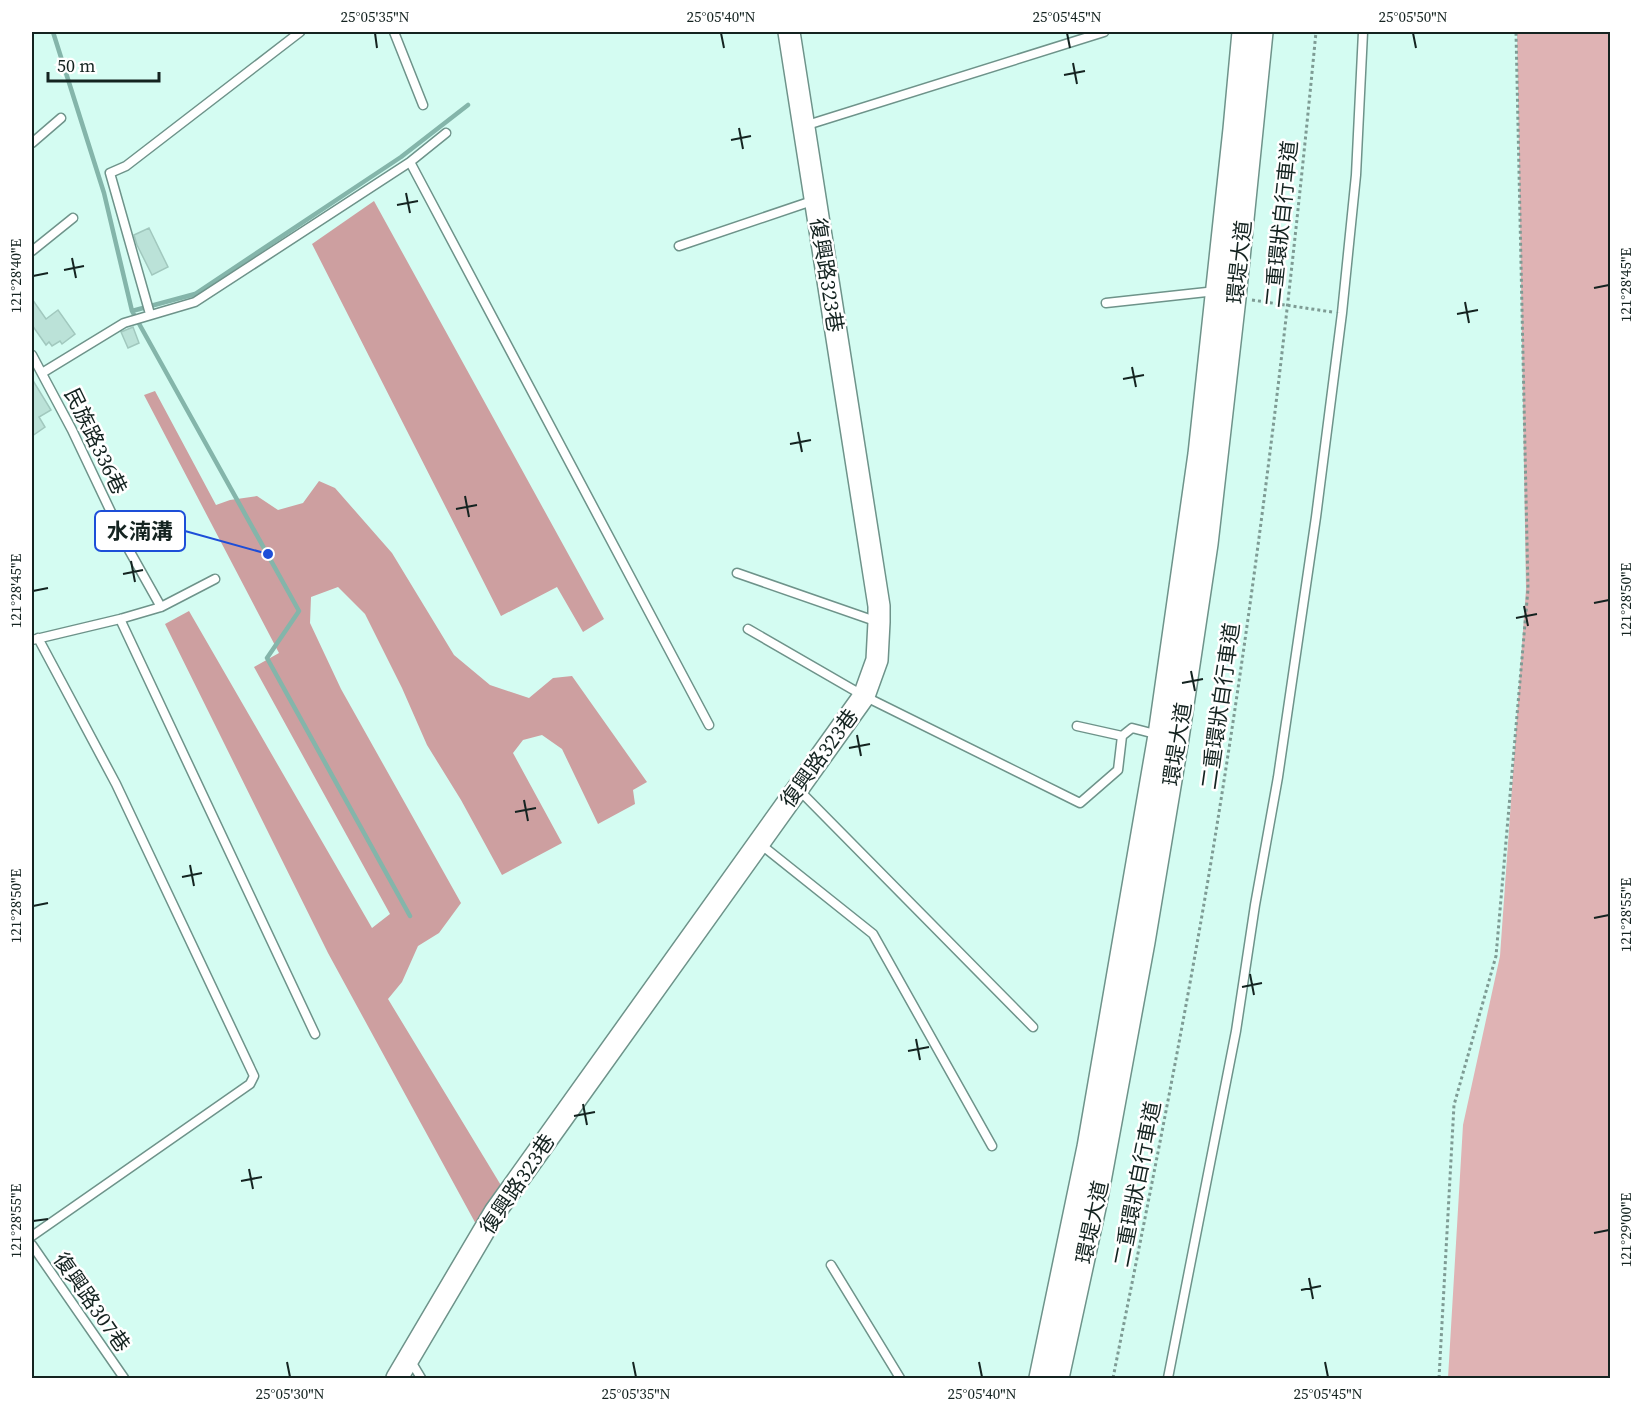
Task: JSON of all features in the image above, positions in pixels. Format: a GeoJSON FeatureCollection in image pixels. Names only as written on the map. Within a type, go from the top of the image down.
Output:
{"type":"FeatureCollection","features":[{"type":"Feature","properties":{"kind":"street","name":"復興路323巷"},"geometry":{"type":"LineString","coordinates":[[397,1378],[495,1212],[864,696],[877,660],[879,606],[789,32]]}},
{"type":"Feature","properties":{"kind":"street","name":"環堤大道"},"geometry":{"type":"LineString","coordinates":[[1040,1378],[1088,1147],[1159,735],[1199,454],[1243,32]]}},
{"type":"Feature","properties":{"kind":"street","name":"環堤大道"},"geometry":{"type":"LineString","coordinates":[[1058,1378],[1096,1203],[1144,942],[1207,544],[1262,32]]}},
{"type":"Feature","properties":{"kind":"lane"},"geometry":{"type":"LineString","coordinates":[[150,314],[110,173],[126,166],[300,32]]}},
{"type":"Feature","properties":{"kind":"lane"},"geometry":{"type":"LineString","coordinates":[[394,32],[423,105]]}},
{"type":"Feature","properties":{"kind":"lane"},"geometry":{"type":"LineString","coordinates":[[803,126],[1104,32]]}},
{"type":"Feature","properties":{"kind":"lane"},"geometry":{"type":"LineString","coordinates":[[1168,1378],[1236,1031],[1255,905],[1278,777],[1316,517],[1342,313],[1356,175],[1363,32]]}},
{"type":"Feature","properties":{"kind":"lane"},"geometry":{"type":"LineString","coordinates":[[32,143],[62,118]]}},
{"type":"Feature","properties":{"kind":"lane"},"geometry":{"type":"LineString","coordinates":[[42,373],[124,323],[195,302],[410,162],[446,133]]}},
{"type":"Feature","properties":{"kind":"lane"},"geometry":{"type":"LineString","coordinates":[[410,162],[709,725]]}},
{"type":"Feature","properties":{"kind":"lane"},"geometry":{"type":"LineString","coordinates":[[679,246],[815,200]]}},
{"type":"Feature","properties":{"kind":"lane"},"geometry":{"type":"LineString","coordinates":[[32,251],[73,218]]}},
{"type":"Feature","properties":{"kind":"lane"},"geometry":{"type":"LineString","coordinates":[[1106,303],[1217,291]]}},
{"type":"Feature","properties":{"kind":"lane","name":"民族路336巷"},"geometry":{"type":"LineString","coordinates":[[32,356],[72,430],[129,550],[161,607]]}},
{"type":"Feature","properties":{"kind":"lane"},"geometry":{"type":"LineString","coordinates":[[737,573],[879,622]]}},
{"type":"Feature","properties":{"kind":"lane"},"geometry":{"type":"LineString","coordinates":[[32,1236],[250,1084],[254,1076],[116,784],[35,639],[161,607],[215,579]]}},
{"type":"Feature","properties":{"kind":"lane"},"geometry":{"type":"LineString","coordinates":[[120,619],[315,1034]]}},
{"type":"Feature","properties":{"kind":"lane"},"geometry":{"type":"LineString","coordinates":[[748,629],[864,696],[1080,803],[1119,770],[1122,736],[1132,728],[1159,735]]}},
{"type":"Feature","properties":{"kind":"lane"},"geometry":{"type":"LineString","coordinates":[[1077,726],[1122,736]]}},
{"type":"Feature","properties":{"kind":"lane"},"geometry":{"type":"LineString","coordinates":[[797,789],[1033,1028]]}},
{"type":"Feature","properties":{"kind":"lane"},"geometry":{"type":"LineString","coordinates":[[759,842],[873,934],[992,1146]]}},
{"type":"Feature","properties":{"kind":"lane","name":"復興路307巷"},"geometry":{"type":"LineString","coordinates":[[32,1245],[124,1378]]}},
{"type":"Feature","properties":{"kind":"lane"},"geometry":{"type":"LineString","coordinates":[[831,1264],[900,1378]]}},
{"type":"Feature","properties":{"kind":"lane"},"geometry":{"type":"LineString","coordinates":[[409,1358],[421,1378]]}},
{"type":"Feature","properties":{"kind":"path","name":"二重環狀自行車道"},"geometry":{"type":"LineString","coordinates":[[1113,1378],[1174,1070],[1220,808],[1261,529],[1289,304],[1316,32]]}},
{"type":"Feature","properties":{"kind":"path"},"geometry":{"type":"LineString","coordinates":[[1438,1378],[1454,1105],[1496,956],[1528,589],[1516,32]]}},
{"type":"Feature","properties":{"kind":"path"},"geometry":{"type":"LineString","coordinates":[[1244,299],[1342,313]]}},
{"type":"Feature","properties":{"kind":"shaded area"},"geometry":{"type":"Polygon","coordinates":[[[1517,32],[1610,32],[1610,1378],[1448,1378],[1463,1125],[1500,956],[1526,589],[1517,32]]]}},
{"type":"Feature","properties":{"kind":"shaded area"},"geometry":{"type":"Polygon","coordinates":[[[374,201],[604,619],[583,632],[557,587],[501,616],[312,244],[374,201]]]}},
{"type":"Feature","properties":{"kind":"shaded area"},"geometry":{"type":"Polygon","coordinates":[[[155,391],[216,505],[230,500],[257,496],[278,510],[303,503],[319,481],[335,488],[392,553],[454,655],[490,685],[529,698],[553,678],[572,676],[647,782],[633,790],[635,804],[598,824],[562,749],[542,735],[523,740],[513,753],[562,843],[502,875],[461,800],[427,745],[365,614],[338,587],[311,597],[310,623],[341,689],[461,903],[439,933],[418,946],[402,982],[388,999],[502,1187],[477,1226],[328,953],[165,624],[189,611],[372,928],[390,914],[254,667],[279,653],[144,395],[155,391]]]}},
{"type":"Feature","properties":{"kind":"building"},"geometry":{"type":"Polygon","coordinates":[[[149,228],[168,267],[152,275],[134,235],[149,228]]]}},
{"type":"Feature","properties":{"kind":"building"},"geometry":{"type":"Polygon","coordinates":[[[32,299],[46,319],[58,310],[75,334],[62,344],[60,341],[52,346],[49,342],[46,345],[32,325],[32,299]]]}},
{"type":"Feature","properties":{"kind":"building"},"geometry":{"type":"Polygon","coordinates":[[[133,327],[139,343],[128,348],[121,332],[133,327]]]}},
{"type":"Feature","properties":{"kind":"building"},"geometry":{"type":"Polygon","coordinates":[[[32,379],[51,410],[39,417],[45,427],[32,436],[32,379]]]}},
{"type":"Feature","properties":{"kind":"waterway"},"geometry":{"type":"LineString","coordinates":[[53,32],[104,193],[132,311],[299,611],[267,658],[410,916]]}},
{"type":"Feature","properties":{"kind":"waterway"},"geometry":{"type":"LineString","coordinates":[[132,311],[195,294],[401,157],[468,105]]}},
{"type":"Feature","properties":{"kind":"place","name":"水湳溝"},"geometry":{"type":"Point","coordinates":[268,554]}}]}
